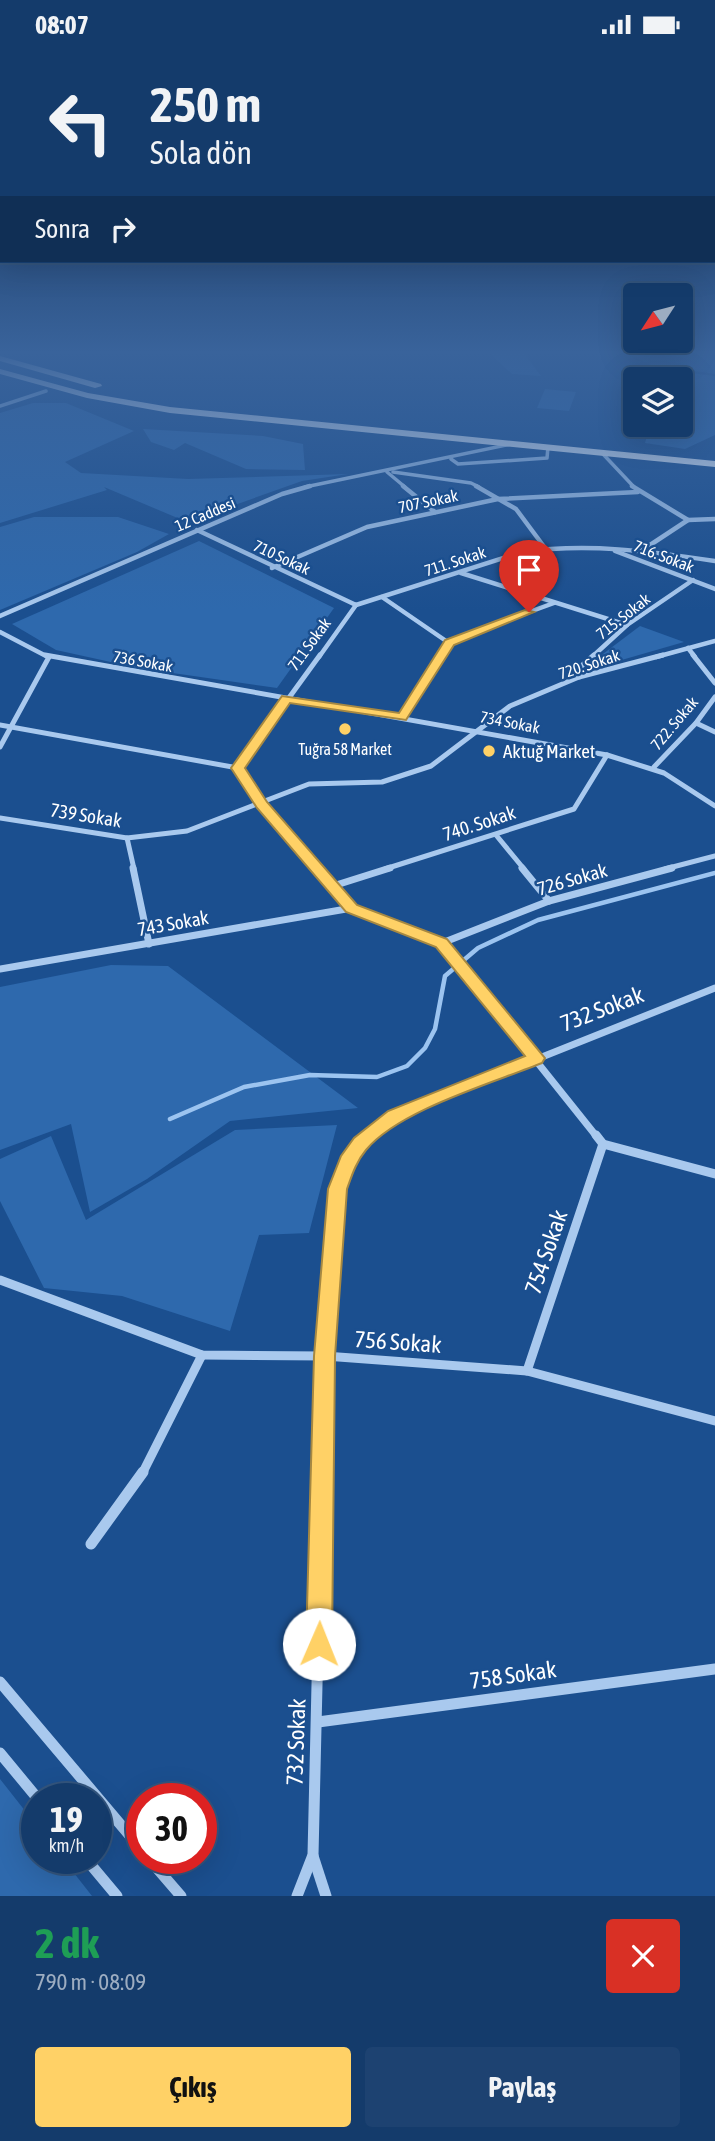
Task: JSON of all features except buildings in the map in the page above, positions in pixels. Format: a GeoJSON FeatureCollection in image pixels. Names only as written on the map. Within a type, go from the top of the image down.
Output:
{"type":"FeatureCollection","features":[{"type":"Feature","properties":{"kind":"main road"},"geometry":{"type":"LineString","coordinates":[[460,438],[715,464]]}},
{"type":"Feature","properties":{"kind":"main road"},"geometry":{"type":"LineString","coordinates":[[522,438],[715,456]]}},
{"type":"Feature","properties":{"kind":"street","name":"12 Caddesi"},"geometry":{"type":"LineString","coordinates":[[0,616],[282,494],[512,444]]}},
{"type":"Feature","properties":{"kind":"street"},"geometry":{"type":"LineString","coordinates":[[450,459],[458,464],[547,458],[548,447]]}},
{"type":"Feature","properties":{"kind":"street"},"geometry":{"type":"LineString","coordinates":[[602,453],[638,492],[688,520]]}},
{"type":"Feature","properties":{"kind":"street"},"geometry":{"type":"LineString","coordinates":[[385,471],[471,482],[516,509],[545,548]]}},
{"type":"Feature","properties":{"kind":"street"},"geometry":{"type":"LineString","coordinates":[[385,471],[435,512]]}},
{"type":"Feature","properties":{"kind":"street","name":"707 Sokak"},"geometry":{"type":"LineString","coordinates":[[272,568],[367,527],[435,512],[498,499],[638,492]]}},
{"type":"Feature","properties":{"kind":"street"},"geometry":{"type":"LineString","coordinates":[[632,557],[688,520],[715,519]]}},
{"type":"Feature","properties":{"kind":"street","name":"710 Sokak"},"geometry":{"type":"LineString","coordinates":[[197,530],[272,568],[356,605]]}},
{"type":"Feature","properties":{"kind":"street","name":"711. Sokak"},"geometry":{"type":"LineString","coordinates":[[356,605],[545,548],[604,547],[715,561]]}},
{"type":"Feature","properties":{"kind":"street","name":"716. Sokak"},"geometry":{"type":"LineString","coordinates":[[604,547],[715,589]]}},
{"type":"Feature","properties":{"kind":"street"},"geometry":{"type":"LineString","coordinates":[[460,573],[627,625]]}},
{"type":"Feature","properties":{"kind":"street","name":"715. Sokak"},"geometry":{"type":"LineString","coordinates":[[579,677],[578,669],[627,625],[693,580]]}},
{"type":"Feature","properties":{"kind":"street"},"geometry":{"type":"LineString","coordinates":[[382,597],[449,643]]}},
{"type":"Feature","properties":{"kind":"street"},"geometry":{"type":"LineString","coordinates":[[402,717],[449,643],[554,603]]}},
{"type":"Feature","properties":{"kind":"street","name":"711 Sokak"},"geometry":{"type":"LineString","coordinates":[[238,768],[356,605]]}},
{"type":"Feature","properties":{"kind":"street","name":"736 Sokak"},"geometry":{"type":"LineString","coordinates":[[0,632],[49,657],[287,698]]}},
{"type":"Feature","properties":{"kind":"street","name":"720. Sokak"},"geometry":{"type":"LineString","coordinates":[[479,730],[510,706],[579,677],[715,642]]}},
{"type":"Feature","properties":{"kind":"street"},"geometry":{"type":"LineString","coordinates":[[688,647],[715,683]]}},
{"type":"Feature","properties":{"kind":"street"},"geometry":{"type":"LineString","coordinates":[[0,747],[49,657]]}},
{"type":"Feature","properties":{"kind":"street","name":"722. Sokak"},"geometry":{"type":"LineString","coordinates":[[654,767],[696,723],[715,697]]}},
{"type":"Feature","properties":{"kind":"street","name":"734 Sokak"},"geometry":{"type":"LineString","coordinates":[[287,698],[479,730],[607,755],[654,767],[678,778],[715,806]]}},
{"type":"Feature","properties":{"kind":"street"},"geometry":{"type":"LineString","coordinates":[[696,723],[715,731]]}},
{"type":"Feature","properties":{"kind":"street"},"geometry":{"type":"LineString","coordinates":[[0,725],[238,768],[262,805],[352,908],[442,943],[603,1144],[715,1174]]}},
{"type":"Feature","properties":{"kind":"street","name":"739 Sokak"},"geometry":{"type":"LineString","coordinates":[[0,818],[127,838],[187,831],[262,805],[309,784],[382,782],[431,767],[479,730]]}},
{"type":"Feature","properties":{"kind":"street","name":"740. Sokak"},"geometry":{"type":"LineString","coordinates":[[333,886],[574,809],[607,755]]}},
{"type":"Feature","properties":{"kind":"street"},"geometry":{"type":"LineString","coordinates":[[496,835],[550,901]]}},
{"type":"Feature","properties":{"kind":"street"},"geometry":{"type":"LineString","coordinates":[[127,838],[149,944]]}},
{"type":"Feature","properties":{"kind":"street","name":"726 Sokak"},"geometry":{"type":"LineString","coordinates":[[442,943],[550,901],[715,856]]}},
{"type":"Feature","properties":{"kind":"street","name":"743 Sokak"},"geometry":{"type":"LineString","coordinates":[[0,969],[352,908]]}},
{"type":"Feature","properties":{"kind":"street","name":"732 Sokak"},"geometry":{"type":"LineString","coordinates":[[297,1896],[313,1855],[325,1356],[338,1189],[348,1162],[360,1144],[394,1116],[715,988]]}},
{"type":"Feature","properties":{"kind":"street","name":"754 Sokak"},"geometry":{"type":"LineString","coordinates":[[527,1371],[603,1144]]}},
{"type":"Feature","properties":{"kind":"street","name":"756 Sokak"},"geometry":{"type":"LineString","coordinates":[[0,1280],[202,1355],[325,1356],[527,1371],[715,1421]]}},
{"type":"Feature","properties":{"kind":"street"},"geometry":{"type":"LineString","coordinates":[[91,1544],[146,1468],[202,1355]]}},
{"type":"Feature","properties":{"kind":"street","name":"758 Sokak"},"geometry":{"type":"LineString","coordinates":[[318,1722],[715,1669]]}},
{"type":"Feature","properties":{"kind":"street"},"geometry":{"type":"LineString","coordinates":[[0,1682],[126,1831]]}},
{"type":"Feature","properties":{"kind":"street"},"geometry":{"type":"LineString","coordinates":[[0,1753],[24,1783]]}},
{"type":"Feature","properties":{"kind":"street","name":"732 Sokak"},"geometry":{"type":"LineString","coordinates":[[313,1855],[326,1896]]}},
{"type":"Feature","properties":{"kind":"street"},"geometry":{"type":"LineString","coordinates":[[99,1874],[117,1896]]}},
{"type":"Feature","properties":{"kind":"street"},"geometry":{"type":"LineString","coordinates":[[162,1874],[181,1896]]}},
{"type":"Feature","properties":{"kind":"shaded area"},"geometry":{"type":"Polygon","coordinates":[[[0,438],[118,438],[65,462],[81,473],[188,479],[348,474],[302,481],[187,522],[104,487],[107,490],[0,523],[0,438]]]}},
{"type":"Feature","properties":{"kind":"shaded area"},"geometry":{"type":"Polygon","coordinates":[[[149,438],[274,438],[303,444],[305,470],[246,469],[185,443],[174,450],[151,442],[149,438]]]}},
{"type":"Feature","properties":{"kind":"shaded area"},"geometry":{"type":"Polygon","coordinates":[[[646,438],[708,438],[685,449],[645,443],[646,438]]]}},
{"type":"Feature","properties":{"kind":"shaded area"},"geometry":{"type":"Polygon","coordinates":[[[34,517],[118,517],[169,534],[137,552],[0,610],[0,527],[34,517]]]}},
{"type":"Feature","properties":{"kind":"shaded area"},"geometry":{"type":"Polygon","coordinates":[[[199,541],[334,608],[277,688],[138,668],[56,650],[12,624],[199,541]]]}},
{"type":"Feature","properties":{"kind":"shaded area"},"geometry":{"type":"Polygon","coordinates":[[[640,626],[684,642],[587,670],[591,663],[640,626]]]}},
{"type":"Feature","properties":{"kind":"shaded area"},"geometry":{"type":"Polygon","coordinates":[[[111,965],[168,966],[358,1108],[230,1121],[147,1179],[90,1212],[71,1124],[0,1150],[0,987],[111,965]]]}},
{"type":"Feature","properties":{"kind":"shaded area"},"geometry":{"type":"Polygon","coordinates":[[[337,1125],[309,1233],[259,1235],[230,1331],[122,1296],[44,1288],[0,1201],[0,1159],[51,1136],[86,1220],[235,1130],[337,1125]]]}},
{"type":"Feature","properties":{"kind":"shaded area"},"geometry":{"type":"Polygon","coordinates":[[[0,1779],[21,1806],[21,1874],[75,1874],[92,1896],[0,1896],[0,1779]]]}},
{"type":"Feature","properties":{"kind":"waterway"},"geometry":{"type":"LineString","coordinates":[[170,1119],[244,1087],[310,1075],[377,1077],[407,1066],[425,1048],[435,1029],[445,976],[478,948],[538,920],[715,873]]}},
{"type":"Feature","properties":{"kind":"place","name":"Tuğra 58 Market"},"geometry":{"type":"Point","coordinates":[345,729]}},
{"type":"Feature","properties":{"kind":"place","name":"Aktuğ Market"},"geometry":{"type":"Point","coordinates":[489,751]}},
{"type":"Feature","properties":{"kind":"route"},"geometry":{"type":"LineString","coordinates":[[319,1644],[325,1356],[338,1189],[348,1162],[360,1144],[376,1128],[394,1116],[536,1058],[442,943],[352,908],[262,805],[238,768],[287,698],[402,717],[443,648],[452,640],[529,612]]}}]}
